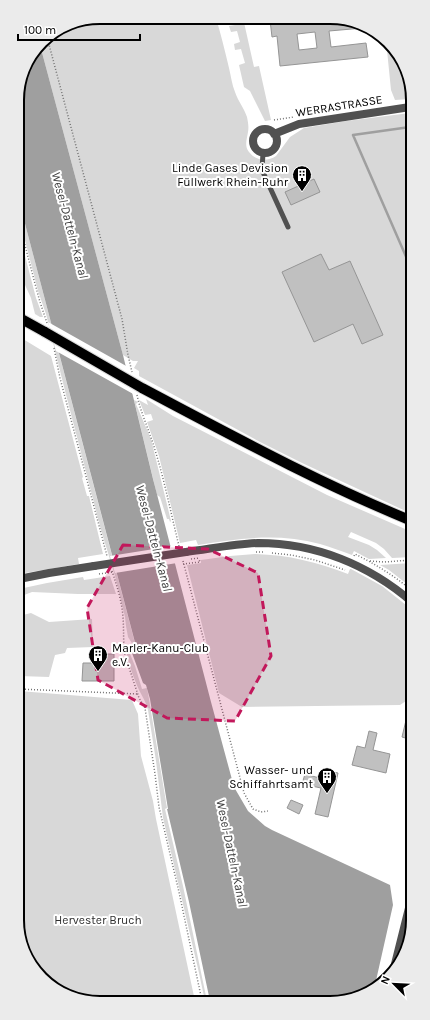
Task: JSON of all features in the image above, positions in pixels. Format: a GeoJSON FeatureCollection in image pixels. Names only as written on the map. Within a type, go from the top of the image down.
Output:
{"type":"FeatureCollection","features":[{"type":"Feature","properties":{"kind":"main road"},"geometry":{"type":"LineString","coordinates":[[24,320],[139,389],[304,473],[381,509],[406,519]]}},
{"type":"Feature","properties":{"kind":"street","name":"WERRASTRASSE"},"geometry":{"type":"LineString","coordinates":[[263,153],[256,149],[254,145],[254,137],[263,130],[271,131],[274,134],[299,124],[406,108]]}},
{"type":"Feature","properties":{"kind":"street"},"geometry":{"type":"LineString","coordinates":[[263,153],[267,153],[274,149],[277,141],[274,134]]}},
{"type":"Feature","properties":{"kind":"street"},"geometry":{"type":"LineString","coordinates":[[24,578],[94,566],[246,544],[269,544],[304,548],[351,563],[382,579],[406,597]]}},
{"type":"Feature","properties":{"kind":"street"},"geometry":{"type":"LineString","coordinates":[[401,946],[406,924]]}},
{"type":"Feature","properties":{"kind":"lane"},"geometry":{"type":"LineString","coordinates":[[263,153],[262,170],[288,227]]}},
{"type":"Feature","properties":{"kind":"path"},"geometry":{"type":"LineString","coordinates":[[49,44],[122,319],[133,376]]}},
{"type":"Feature","properties":{"kind":"path"},"geometry":{"type":"LineString","coordinates":[[139,389],[139,404],[157,455],[182,553],[183,564],[244,793],[253,809],[261,812],[268,811]]}},
{"type":"Feature","properties":{"kind":"path"},"geometry":{"type":"LineString","coordinates":[[82,461],[108,558]]}},
{"type":"Feature","properties":{"kind":"path"},"geometry":{"type":"LineString","coordinates":[[254,552],[268,552],[299,556],[347,571],[355,554],[383,569],[406,586]]}},
{"type":"Feature","properties":{"kind":"path"},"geometry":{"type":"LineString","coordinates":[[183,564],[200,562],[199,558]]}},
{"type":"Feature","properties":{"kind":"path"},"geometry":{"type":"LineString","coordinates":[[368,560],[384,562],[406,560]]}},
{"type":"Feature","properties":{"kind":"path"},"geometry":{"type":"LineString","coordinates":[[110,565],[122,608],[125,655],[138,694],[145,708],[159,806],[201,996]]}},
{"type":"Feature","properties":{"kind":"path"},"geometry":{"type":"LineString","coordinates":[[24,689],[138,694]]}},
{"type":"Feature","properties":{"kind":"highlighted area"},"geometry":{"type":"Polygon","coordinates":[[[123,545],[208,549],[258,573],[271,656],[235,721],[167,718],[98,680],[87,608],[123,545]]]}},
{"type":"Feature","properties":{"kind":"green space"},"geometry":{"type":"Polygon","coordinates":[[[218,24],[234,89],[247,117],[247,150],[258,159],[262,160],[276,156],[290,137],[304,128],[406,114],[406,511],[260,442],[139,376],[139,371],[134,368],[138,361],[133,361],[123,355],[42,52],[50,43],[62,34],[76,28],[90,25],[218,24]]]}},
{"type":"Feature","properties":{"kind":"green space"},"geometry":{"type":"Polygon","coordinates":[[[244,24],[254,67],[259,66],[271,120],[265,121],[250,91],[244,87],[239,65],[245,63],[241,49],[235,50],[234,44],[240,42],[237,31],[231,32],[229,26],[244,24]]]}},
{"type":"Feature","properties":{"kind":"green space"},"geometry":{"type":"Polygon","coordinates":[[[387,50],[396,62],[400,71],[406,99],[395,100],[391,90],[387,50]]]}},
{"type":"Feature","properties":{"kind":"green space"},"geometry":{"type":"Polygon","coordinates":[[[24,220],[137,651],[128,637],[125,617],[115,576],[101,530],[46,314],[38,291],[24,236],[24,220]]]}},
{"type":"Feature","properties":{"kind":"green space"},"geometry":{"type":"Polygon","coordinates":[[[24,252],[36,298],[43,317],[35,314],[31,298],[25,285],[24,252]]]}},
{"type":"Feature","properties":{"kind":"green space"},"geometry":{"type":"Polygon","coordinates":[[[24,340],[51,356],[83,477],[82,478],[87,496],[89,496],[103,554],[78,558],[79,564],[24,573],[24,340]]]}},
{"type":"Feature","properties":{"kind":"green space"},"geometry":{"type":"Polygon","coordinates":[[[146,399],[173,416],[327,495],[406,529],[406,557],[392,558],[376,543],[351,532],[348,537],[369,545],[386,558],[369,559],[354,551],[352,555],[320,544],[289,539],[259,538],[229,540],[198,545],[196,540],[180,543],[159,456],[147,422],[153,420],[151,414],[145,415],[139,400],[148,405],[146,399]]]}},
{"type":"Feature","properties":{"kind":"green space"},"geometry":{"type":"Polygon","coordinates":[[[134,400],[138,402],[136,404],[151,439],[170,522],[169,519],[167,519],[160,497],[157,495],[134,400]]]}},
{"type":"Feature","properties":{"kind":"green space"},"geometry":{"type":"Polygon","coordinates":[[[255,554],[280,556],[303,560],[348,574],[351,569],[382,586],[406,605],[406,701],[400,705],[242,707],[219,693],[187,565],[201,563],[201,560],[255,554]]]}},
{"type":"Feature","properties":{"kind":"green space"},"geometry":{"type":"Polygon","coordinates":[[[406,563],[406,583],[389,570],[380,565],[406,563]]]}},
{"type":"Feature","properties":{"kind":"green space"},"geometry":{"type":"Polygon","coordinates":[[[110,576],[116,594],[32,592],[24,595],[24,588],[83,577],[84,580],[110,576]]]}},
{"type":"Feature","properties":{"kind":"green space"},"geometry":{"type":"Polygon","coordinates":[[[31,613],[49,622],[92,619],[93,647],[67,648],[65,653],[55,655],[49,677],[24,676],[24,615],[31,613]]]}},
{"type":"Feature","properties":{"kind":"green space"},"geometry":{"type":"Polygon","coordinates":[[[126,644],[142,689],[147,688],[167,808],[165,809],[206,996],[204,996],[163,818],[148,710],[132,673],[127,655],[126,644]]]}},
{"type":"Feature","properties":{"kind":"green space","name":"Hervester Bruch"},"geometry":{"type":"Polygon","coordinates":[[[24,691],[132,700],[138,714],[141,756],[153,801],[194,996],[95,996],[85,995],[62,986],[46,974],[34,958],[25,930],[24,691]]]}},
{"type":"Feature","properties":{"kind":"water","name":"Wesel-Datteln-Kanal"},"geometry":{"type":"Polygon","coordinates":[[[42,52],[123,355],[153,479],[234,787],[248,811],[265,826],[390,885],[393,905],[380,964],[374,964],[374,982],[368,986],[349,993],[330,996],[209,996],[167,809],[150,699],[146,685],[143,683],[132,653],[137,650],[24,220],[24,95],[30,71],[42,52]]]}},
{"type":"Feature","properties":{"kind":"pier"},"geometry":{"type":"Polygon","coordinates":[[[48,322],[128,367],[135,395],[56,351],[48,322]]]}},
{"type":"Feature","properties":{"kind":"pier"},"geometry":{"type":"Polygon","coordinates":[[[173,546],[177,563],[115,573],[110,556],[173,546]]]}},
{"type":"Feature","properties":{"kind":"building"},"geometry":{"type":"Polygon","coordinates":[[[270,24],[345,25],[355,29],[329,31],[331,47],[366,43],[368,57],[280,66],[277,36],[272,37],[270,24]],[[315,32],[297,34],[299,50],[317,48],[315,32]]]}},
{"type":"Feature","properties":{"kind":"building","name":"Linde Gases Devision Füllwerk Rhein-Ruhr"},"geometry":{"type":"Polygon","coordinates":[[[314,179],[320,192],[291,205],[285,192],[314,179]]]}},
{"type":"Feature","properties":{"kind":"building"},"geometry":{"type":"Polygon","coordinates":[[[321,254],[329,270],[350,261],[383,335],[362,344],[353,324],[314,342],[282,272],[321,254]]]}},
{"type":"Feature","properties":{"kind":"building","name":"Marler-Kanu-Club e.V."},"geometry":{"type":"Polygon","coordinates":[[[98,654],[114,654],[114,681],[82,681],[83,663],[98,663],[98,654]]]}},
{"type":"Feature","properties":{"kind":"building"},"geometry":{"type":"Polygon","coordinates":[[[406,720],[406,738],[402,737],[406,720]]]}},
{"type":"Feature","properties":{"kind":"building"},"geometry":{"type":"Polygon","coordinates":[[[369,731],[377,733],[373,750],[390,754],[386,773],[352,765],[357,746],[365,748],[369,731]]]}},
{"type":"Feature","properties":{"kind":"building","name":"Wasser- und Schiffahrtsamt"},"geometry":{"type":"Polygon","coordinates":[[[325,770],[338,773],[328,817],[315,814],[321,788],[302,784],[305,774],[323,779],[325,770]]]}},
{"type":"Feature","properties":{"kind":"building"},"geometry":{"type":"Polygon","coordinates":[[[291,800],[303,805],[299,814],[287,808],[291,800]]]}},
{"type":"Feature","properties":{"kind":"waterway"},"geometry":{"type":"LineString","coordinates":[[406,128],[353,135],[406,257]]}},
{"type":"Feature","properties":{"kind":"place","name":"Linde Gases Devision Füllwerk Rhein-Ruhr"},"geometry":{"type":"Point","coordinates":[302,192]}},
{"type":"Feature","properties":{"kind":"place","name":"Marler-Kanu-Club e.V."},"geometry":{"type":"Point","coordinates":[98,672]}},
{"type":"Feature","properties":{"kind":"place","name":"Wasser- und Schiffahrtsamt"},"geometry":{"type":"Point","coordinates":[327,794]}}]}
